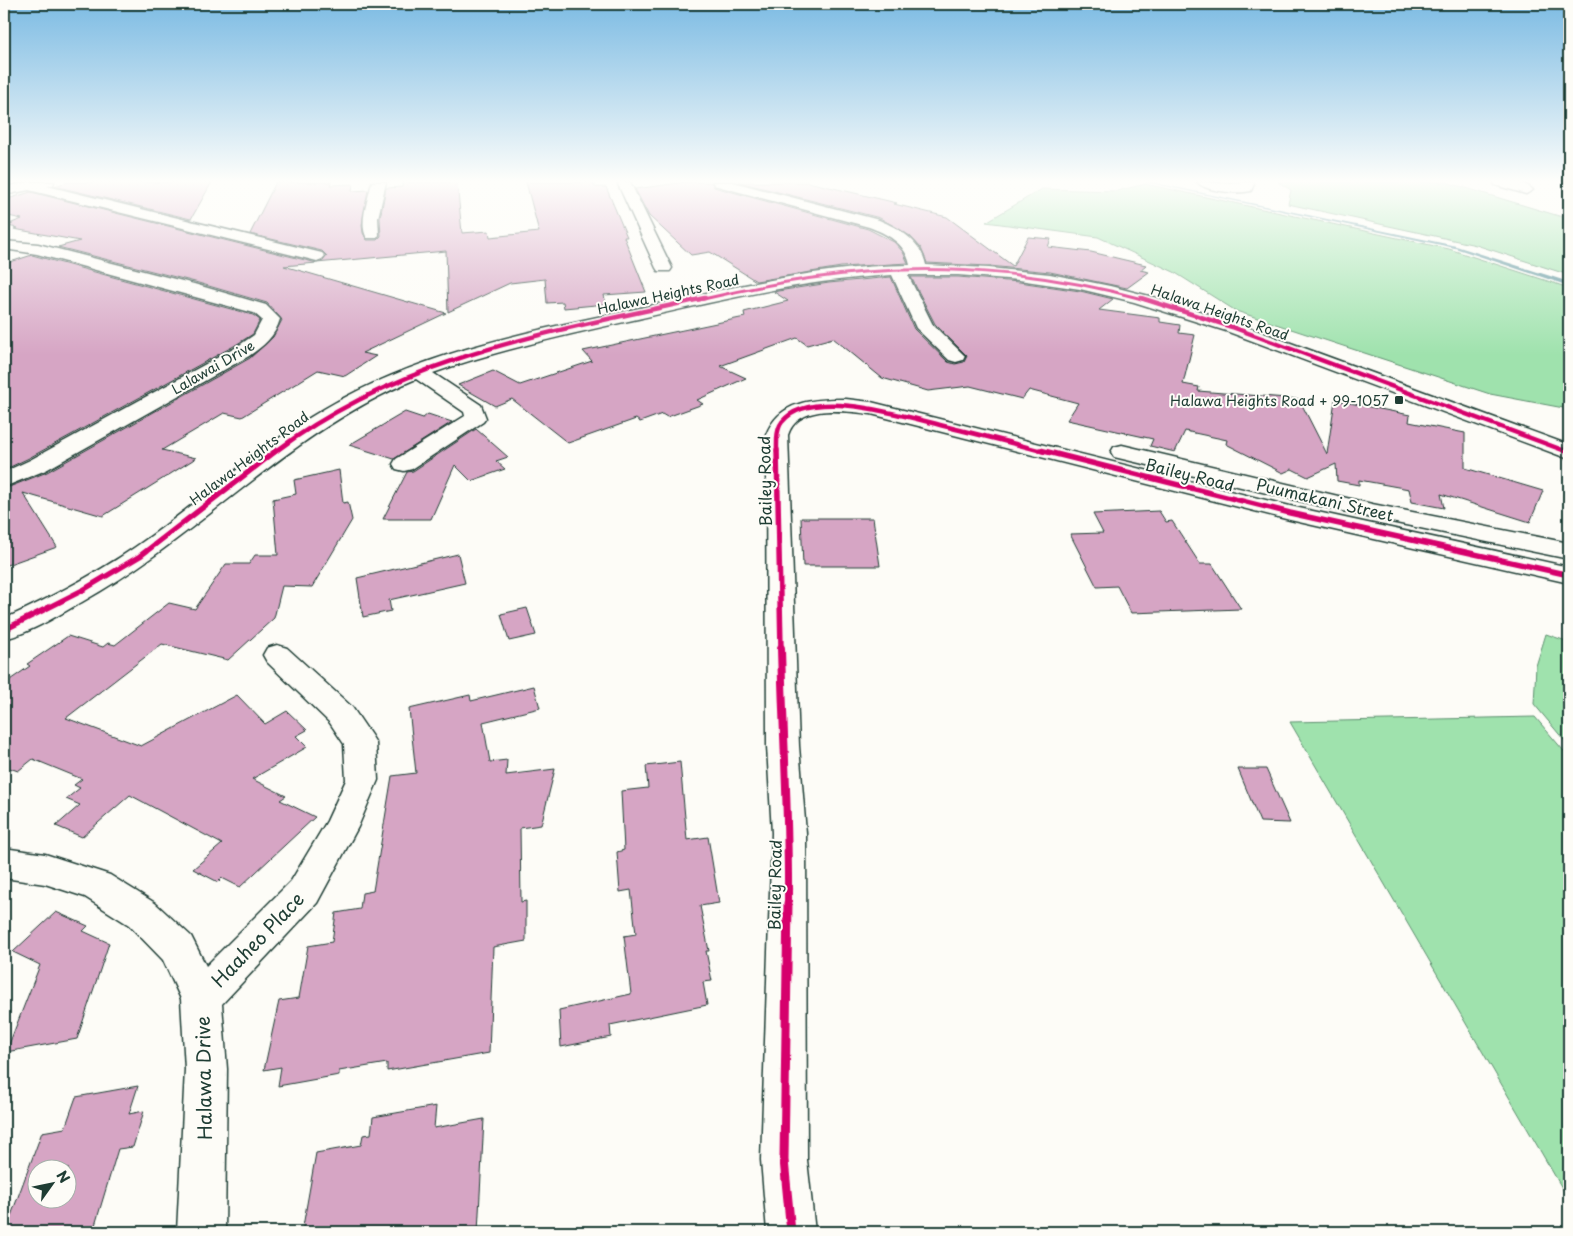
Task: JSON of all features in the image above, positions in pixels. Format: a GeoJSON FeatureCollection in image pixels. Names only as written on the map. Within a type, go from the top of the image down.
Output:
{"type":"FeatureCollection","features":[{"type":"Feature","properties":{"kind":"street"},"geometry":{"type":"LineString","coordinates":[[250,240],[317,256]]}},
{"type":"Feature","properties":{"kind":"street"},"geometry":{"type":"LineString","coordinates":[[650,240],[664,268]]}},
{"type":"Feature","properties":{"kind":"street"},"geometry":{"type":"LineString","coordinates":[[904,240],[911,246],[918,262],[919,270]]}},
{"type":"Feature","properties":{"kind":"street","name":"Lalawai Drive"},"geometry":{"type":"LineString","coordinates":[[4,245],[38,249],[188,288],[260,309],[271,319],[268,331],[260,340],[242,352],[38,465],[4,480]]}},
{"type":"Feature","properties":{"kind":"street"},"geometry":{"type":"LineString","coordinates":[[898,270],[926,328],[956,356]]}},
{"type":"Feature","properties":{"kind":"street","name":"Halawa Heights Road"},"geometry":{"type":"LineString","coordinates":[[4,630],[87,588],[154,545],[322,419],[356,400],[417,371],[525,338],[740,291],[829,276],[898,270],[956,271],[1031,277],[1100,288],[1140,298],[1223,325],[1569,452]]}},
{"type":"Feature","properties":{"kind":"street"},"geometry":{"type":"LineString","coordinates":[[404,464],[476,418],[474,409],[417,371]]}},
{"type":"Feature","properties":{"kind":"street","name":"Bailey Road"},"geometry":{"type":"LineString","coordinates":[[791,1232],[784,1160],[789,833],[783,746],[777,435],[778,426],[783,418],[795,412],[823,405],[855,405],[871,408],[1290,513],[1569,575]]}},
{"type":"Feature","properties":{"kind":"street","name":"Puumakani Street"},"geometry":{"type":"LineString","coordinates":[[1052,436],[1372,511],[1569,551]]}},
{"type":"Feature","properties":{"kind":"street","name":"Haaheo Place"},"geometry":{"type":"LineString","coordinates":[[201,998],[304,892],[341,827],[362,780],[360,743],[341,715],[277,654]]}},
{"type":"Feature","properties":{"kind":"street","name":"Halawa Drive"},"geometry":{"type":"LineString","coordinates":[[4,863],[44,869],[97,886],[142,914],[177,948],[201,998],[206,1069],[201,1232]]}},
{"type":"Feature","properties":{"kind":"green space"},"geometry":{"type":"Polygon","coordinates":[[[1104,240],[1405,240],[1449,249],[1569,288],[1569,409],[1490,394],[1236,311],[1174,272],[1104,240]]]}},
{"type":"Feature","properties":{"kind":"green space"},"geometry":{"type":"Polygon","coordinates":[[[1452,240],[1569,240],[1569,275],[1476,245],[1452,240]]]}},
{"type":"Feature","properties":{"kind":"green space"},"geometry":{"type":"Polygon","coordinates":[[[1546,634],[1569,642],[1569,746],[1534,704],[1536,666],[1546,634]]]}},
{"type":"Feature","properties":{"kind":"green space"},"geometry":{"type":"Polygon","coordinates":[[[1535,717],[1569,757],[1569,1200],[1290,722],[1535,717]]]}},
{"type":"Feature","properties":{"kind":"building"},"geometry":{"type":"Polygon","coordinates":[[[73,240],[223,240],[317,263],[284,266],[446,313],[362,353],[376,356],[345,376],[318,370],[242,417],[224,413],[162,450],[196,458],[103,516],[23,493],[57,547],[4,566],[4,489],[47,472],[250,358],[273,337],[282,320],[267,303],[195,282],[58,247],[80,241],[73,240]]]}},
{"type":"Feature","properties":{"kind":"building"},"geometry":{"type":"Polygon","coordinates":[[[274,240],[625,240],[646,292],[604,295],[606,304],[564,308],[563,302],[547,303],[545,279],[510,283],[448,312],[446,251],[317,263],[323,261],[327,256],[322,251],[274,240]]]}},
{"type":"Feature","properties":{"kind":"building"},"geometry":{"type":"Polygon","coordinates":[[[675,240],[889,240],[903,252],[908,263],[841,267],[756,281],[710,252],[691,255],[675,240]]]}},
{"type":"Feature","properties":{"kind":"building"},"geometry":{"type":"Polygon","coordinates":[[[913,240],[978,240],[1013,266],[1027,240],[1051,240],[1048,247],[1091,252],[1146,265],[1140,270],[1149,272],[1127,288],[1050,272],[989,266],[927,263],[921,248],[913,240]]]}},
{"type":"Feature","properties":{"kind":"building"},"geometry":{"type":"Polygon","coordinates":[[[32,255],[253,315],[260,320],[253,334],[234,346],[4,470],[4,264],[32,255]]]}},
{"type":"Feature","properties":{"kind":"building"},"geometry":{"type":"Polygon","coordinates":[[[891,277],[914,329],[948,362],[955,364],[964,362],[967,356],[935,324],[911,277],[958,277],[1019,282],[1080,291],[1113,299],[1099,310],[1160,318],[1160,322],[1180,325],[1179,333],[1195,335],[1183,384],[1199,387],[1198,391],[1299,399],[1327,454],[1335,400],[1410,415],[1409,422],[1465,433],[1465,468],[1543,491],[1530,522],[1441,494],[1444,508],[1412,502],[1409,489],[1359,480],[1359,485],[1337,481],[1336,464],[1308,477],[1292,469],[1283,473],[1226,444],[1227,440],[1185,431],[1175,452],[1150,446],[1153,439],[1067,420],[1078,403],[1029,390],[1022,399],[970,386],[928,391],[882,378],[833,338],[807,345],[797,338],[720,366],[746,378],[697,400],[703,404],[667,417],[662,414],[640,422],[636,419],[568,443],[512,399],[495,406],[458,385],[493,371],[520,385],[592,361],[583,351],[745,317],[744,312],[788,301],[774,292],[829,283],[891,277]]]}},
{"type":"Feature","properties":{"kind":"building"},"geometry":{"type":"Polygon","coordinates":[[[405,412],[423,418],[428,414],[452,422],[394,459],[349,445],[405,412]]]}},
{"type":"Feature","properties":{"kind":"building"},"geometry":{"type":"Polygon","coordinates":[[[476,429],[508,457],[496,461],[505,469],[471,481],[455,465],[431,519],[383,519],[407,472],[413,471],[476,429]]]}},
{"type":"Feature","properties":{"kind":"building"},"geometry":{"type":"Polygon","coordinates":[[[339,470],[343,503],[348,502],[352,520],[312,587],[282,586],[274,618],[228,660],[162,644],[66,718],[141,746],[237,695],[265,724],[287,711],[307,730],[296,736],[307,747],[252,779],[286,796],[280,800],[315,817],[240,887],[222,878],[218,882],[193,869],[222,844],[130,795],[82,837],[56,826],[80,805],[66,799],[80,788],[74,785],[82,779],[33,759],[18,771],[4,766],[4,684],[30,666],[27,664],[68,636],[103,647],[108,643],[115,645],[169,603],[195,609],[226,564],[249,564],[255,555],[278,555],[273,499],[296,494],[294,480],[339,470]]]}},
{"type":"Feature","properties":{"kind":"building"},"geometry":{"type":"Polygon","coordinates":[[[1159,511],[1166,522],[1172,521],[1200,564],[1212,564],[1241,609],[1131,613],[1117,586],[1097,587],[1070,534],[1103,533],[1093,514],[1159,511]]]}},
{"type":"Feature","properties":{"kind":"building"},"geometry":{"type":"Polygon","coordinates":[[[801,518],[873,518],[880,566],[803,566],[801,518]]]}},
{"type":"Feature","properties":{"kind":"building"},"geometry":{"type":"Polygon","coordinates":[[[458,554],[465,583],[389,600],[391,611],[363,617],[357,578],[458,554]]]}},
{"type":"Feature","properties":{"kind":"building"},"geometry":{"type":"Polygon","coordinates":[[[527,608],[536,635],[509,641],[501,614],[527,608]]]}},
{"type":"Feature","properties":{"kind":"building"},"geometry":{"type":"Polygon","coordinates":[[[534,686],[540,708],[483,722],[490,762],[507,760],[506,775],[555,769],[541,825],[520,828],[521,902],[526,901],[526,941],[493,947],[489,1053],[387,1071],[387,1063],[339,1071],[339,1075],[278,1086],[281,1067],[264,1070],[279,1001],[299,998],[308,946],[332,942],[336,913],[360,909],[362,893],[373,891],[392,776],[416,773],[409,709],[470,695],[471,701],[534,686]]]}},
{"type":"Feature","properties":{"kind":"building"},"geometry":{"type":"Polygon","coordinates":[[[680,762],[687,840],[708,837],[719,903],[700,906],[709,951],[706,951],[712,981],[703,982],[707,1005],[610,1025],[611,1037],[561,1047],[559,1010],[631,994],[624,936],[636,934],[631,890],[620,892],[617,852],[624,850],[621,791],[648,788],[646,766],[680,762]]]}},
{"type":"Feature","properties":{"kind":"building"},"geometry":{"type":"Polygon","coordinates":[[[1238,769],[1266,769],[1290,823],[1260,822],[1238,769]]]}},
{"type":"Feature","properties":{"kind":"building"},"geometry":{"type":"Polygon","coordinates":[[[56,912],[88,926],[83,931],[109,943],[77,1039],[6,1052],[40,965],[13,952],[56,912]]]}},
{"type":"Feature","properties":{"kind":"building"},"geometry":{"type":"Polygon","coordinates":[[[138,1086],[129,1114],[144,1111],[133,1147],[118,1149],[93,1232],[5,1232],[28,1170],[28,1208],[78,1208],[78,1158],[32,1158],[42,1132],[65,1128],[76,1097],[138,1086]]]}},
{"type":"Feature","properties":{"kind":"building"},"geometry":{"type":"Polygon","coordinates":[[[436,1106],[434,1128],[484,1119],[478,1232],[302,1232],[316,1153],[361,1145],[363,1135],[371,1134],[373,1117],[436,1106]]]}},
{"type":"Feature","properties":{"kind":"waterway"},"geometry":{"type":"LineString","coordinates":[[1421,240],[1456,247],[1569,284]]}},
{"type":"Feature","properties":{"kind":"cycle path"},"geometry":{"type":"LineString","coordinates":[[4,630],[64,601],[122,568],[182,525],[254,467],[304,431],[330,414],[390,383],[459,357],[530,337],[735,292],[832,275],[897,270],[989,272],[1080,284],[1140,298],[1209,319],[1569,452]]}},
{"type":"Feature","properties":{"kind":"cycle path"},"geometry":{"type":"LineString","coordinates":[[791,1232],[784,1160],[789,833],[783,746],[777,435],[781,423],[789,415],[816,406],[846,405],[871,408],[1290,513],[1569,575]]}},
{"type":"Feature","properties":{"kind":"place","name":"Halawa Heights Road + 99-1057"},"geometry":{"type":"Point","coordinates":[1399,400]}}]}
